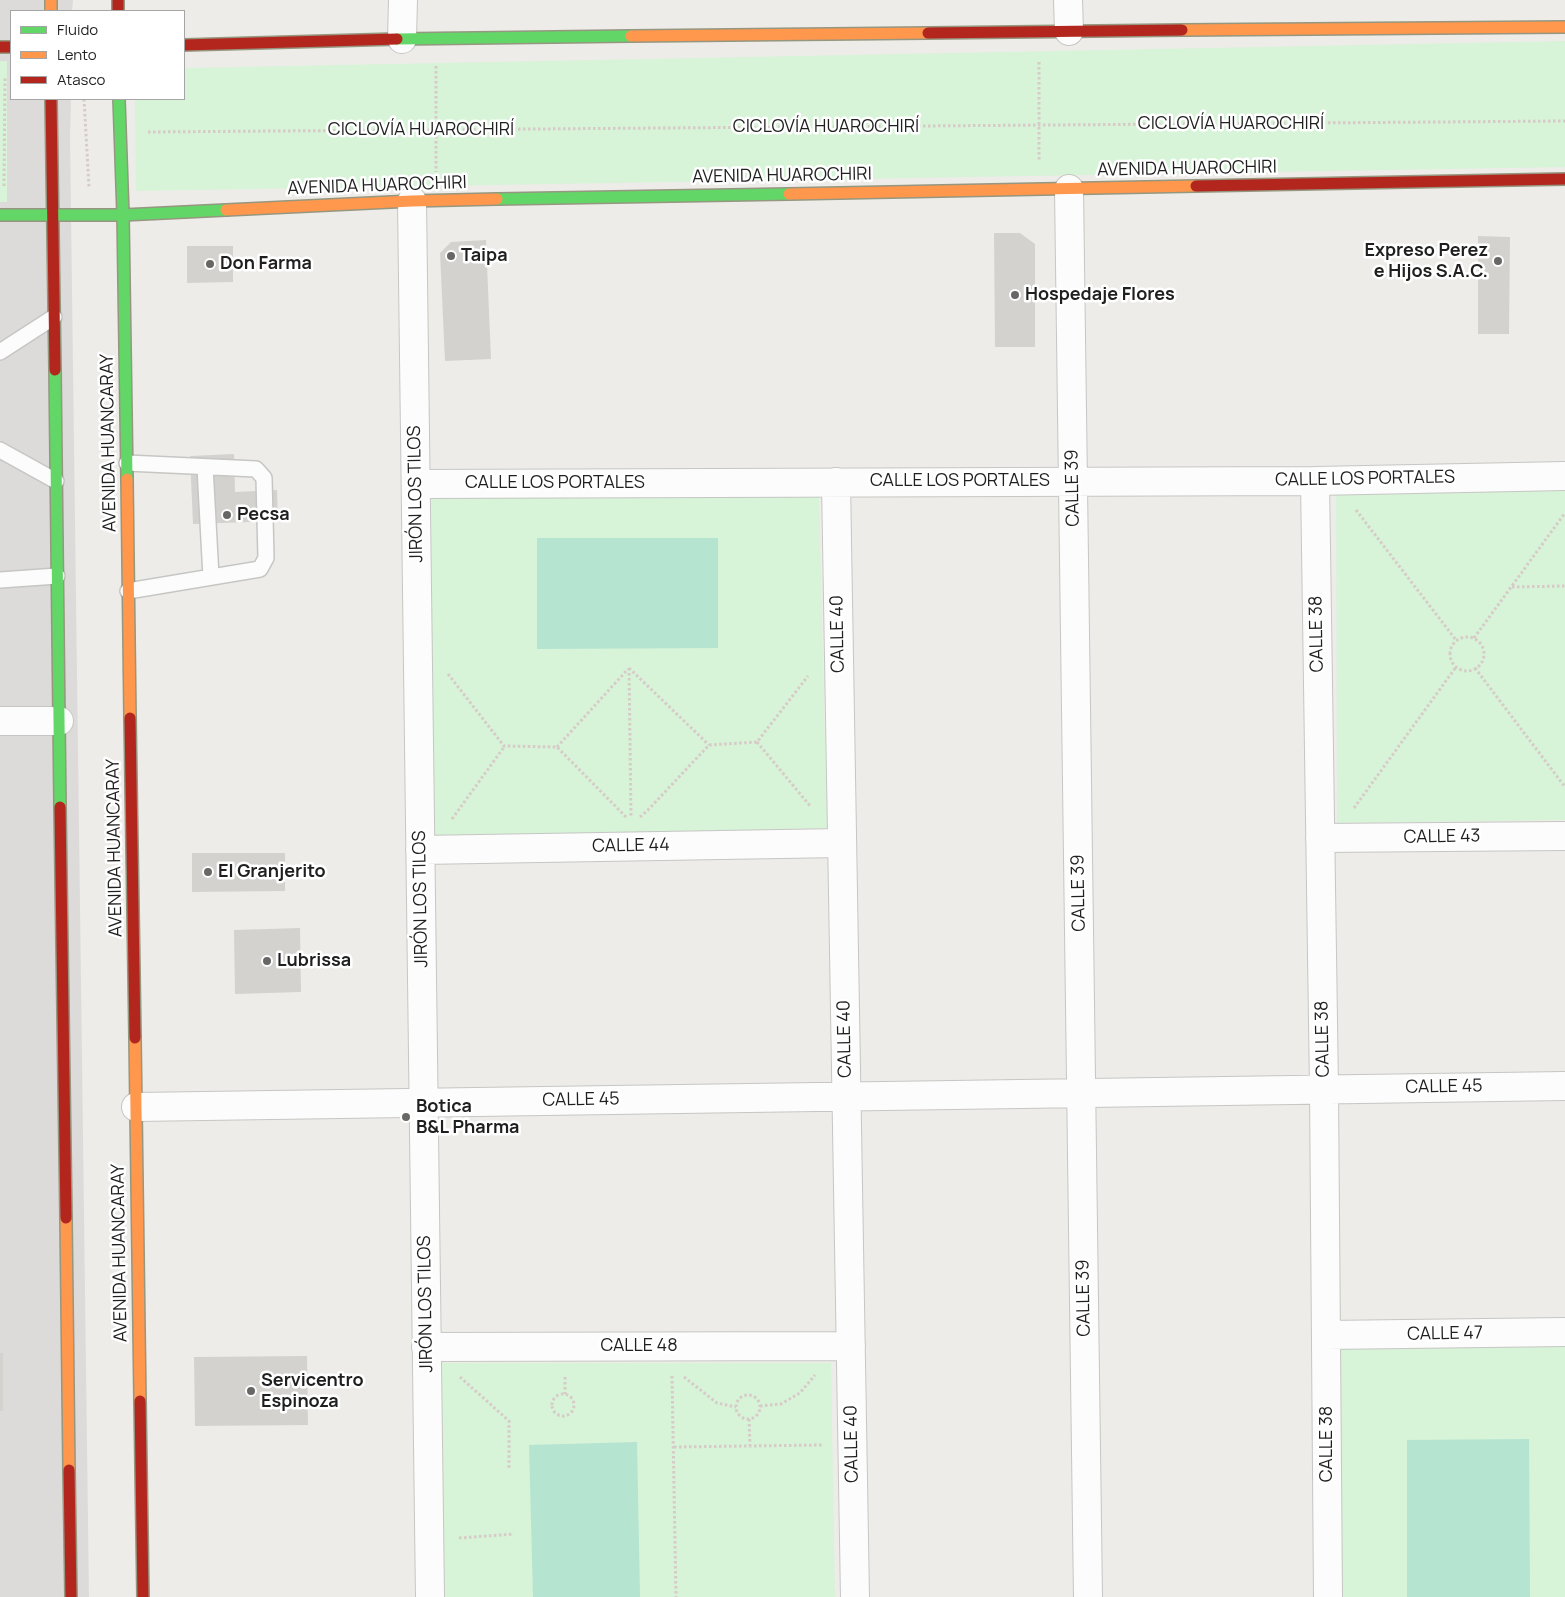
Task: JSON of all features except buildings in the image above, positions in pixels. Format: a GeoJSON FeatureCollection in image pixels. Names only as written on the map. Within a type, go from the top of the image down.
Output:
{"type":"FeatureCollection","features":[{"type":"Feature","properties":{"kind":"main road"},"geometry":{"type":"LineString","coordinates":[[185,45],[436,38],[1565,27]]}},
{"type":"Feature","properties":{"kind":"main road"},"geometry":{"type":"LineString","coordinates":[[51,100],[71,1597]]}},
{"type":"Feature","properties":{"kind":"main road","name":"AVENIDA HUANCARAY"},"geometry":{"type":"LineString","coordinates":[[119,100],[123,215],[143,1597]]}},
{"type":"Feature","properties":{"kind":"main road","name":"AVENIDA HUAROCHIRI"},"geometry":{"type":"LineString","coordinates":[[0,215],[123,215],[424,201],[1565,179]]}},
{"type":"Feature","properties":{"kind":"street"},"geometry":{"type":"LineString","coordinates":[[402,39],[403,0]]}},
{"type":"Feature","properties":{"kind":"street"},"geometry":{"type":"LineString","coordinates":[[1068,0],[1069,31]]}},
{"type":"Feature","properties":{"kind":"street","name":"CALLE 39"},"geometry":{"type":"LineString","coordinates":[[1069,188],[1088,1597]]}},
{"type":"Feature","properties":{"kind":"street","name":"JIRÓN LOS TILOS"},"geometry":{"type":"LineString","coordinates":[[424,201],[416,484],[430,1597]]}},
{"type":"Feature","properties":{"kind":"street","name":"CALLE LOS PORTALES"},"geometry":{"type":"LineString","coordinates":[[416,484],[1315,481],[1565,476]]}},
{"type":"Feature","properties":{"kind":"street","name":"CALLE 38"},"geometry":{"type":"LineString","coordinates":[[1315,481],[1324,1089],[1328,1597]]}},
{"type":"Feature","properties":{"kind":"street","name":"CALLE 40"},"geometry":{"type":"LineString","coordinates":[[836,482],[855,1597]]}},
{"type":"Feature","properties":{"kind":"street"},"geometry":{"type":"LineString","coordinates":[[0,721],[60,721]]}},
{"type":"Feature","properties":{"kind":"street","name":"CALLE 43"},"geometry":{"type":"LineString","coordinates":[[1320,838],[1565,836]]}},
{"type":"Feature","properties":{"kind":"street","name":"CALLE 44"},"geometry":{"type":"LineString","coordinates":[[420,850],[842,843]]}},
{"type":"Feature","properties":{"kind":"street","name":"CALLE 45"},"geometry":{"type":"LineString","coordinates":[[136,1107],[1565,1086]]}},
{"type":"Feature","properties":{"kind":"street","name":"CALLE 47"},"geometry":{"type":"LineString","coordinates":[[1326,1334],[1565,1332]]}},
{"type":"Feature","properties":{"kind":"street","name":"CALLE 48"},"geometry":{"type":"LineString","coordinates":[[426,1347],[851,1346]]}},
{"type":"Feature","properties":{"kind":"lane"},"geometry":{"type":"LineString","coordinates":[[0,352],[54,317]]}},
{"type":"Feature","properties":{"kind":"lane"},"geometry":{"type":"LineString","coordinates":[[0,450],[56,481]]}},
{"type":"Feature","properties":{"kind":"lane"},"geometry":{"type":"LineString","coordinates":[[126,463],[256,468],[264,478],[266,558],[260,569],[128,591]]}},
{"type":"Feature","properties":{"kind":"lane"},"geometry":{"type":"LineString","coordinates":[[205,467],[211,577]]}},
{"type":"Feature","properties":{"kind":"lane"},"geometry":{"type":"LineString","coordinates":[[0,580],[57,576]]}},
{"type":"Feature","properties":{"kind":"path"},"geometry":{"type":"LineString","coordinates":[[1038,31],[1040,189]]}},
{"type":"Feature","properties":{"kind":"path"},"geometry":{"type":"LineString","coordinates":[[424,201],[436,130],[436,38]]}},
{"type":"Feature","properties":{"kind":"path"},"geometry":{"type":"LineString","coordinates":[[4,190],[5,74]]}},
{"type":"Feature","properties":{"kind":"path","name":"CICLOVÍA HUAROCHIRÍ"},"geometry":{"type":"LineString","coordinates":[[86,133],[1565,121]]}},
{"type":"Feature","properties":{"kind":"path"},"geometry":{"type":"LineString","coordinates":[[1352,505],[1456,640]]}},
{"type":"Feature","properties":{"kind":"path"},"geometry":{"type":"LineString","coordinates":[[1474,638],[1565,513]]}},
{"type":"Feature","properties":{"kind":"path"},"geometry":{"type":"LineString","coordinates":[[1511,587],[1565,586]]}},
{"type":"Feature","properties":{"kind":"path"},"geometry":{"type":"LineString","coordinates":[[1465,636],[1474,638],[1481,644],[1484,653],[1482,662],[1476,668],[1462,670],[1456,667],[1450,659],[1450,649],[1456,640],[1465,636]]}},
{"type":"Feature","properties":{"kind":"path"},"geometry":{"type":"LineString","coordinates":[[1350,803],[1350,813],[1456,667]]}},
{"type":"Feature","properties":{"kind":"path"},"geometry":{"type":"LineString","coordinates":[[629,668],[709,745]]}},
{"type":"Feature","properties":{"kind":"path"},"geometry":{"type":"LineString","coordinates":[[504,746],[557,747],[632,823],[629,668]]}},
{"type":"Feature","properties":{"kind":"path"},"geometry":{"type":"LineString","coordinates":[[557,747],[629,668]]}},
{"type":"Feature","properties":{"kind":"path"},"geometry":{"type":"LineString","coordinates":[[1476,668],[1565,787]]}},
{"type":"Feature","properties":{"kind":"path"},"geometry":{"type":"LineString","coordinates":[[447,672],[504,746]]}},
{"type":"Feature","properties":{"kind":"path"},"geometry":{"type":"LineString","coordinates":[[637,819],[648,810],[709,745],[757,742],[812,672]]}},
{"type":"Feature","properties":{"kind":"path"},"geometry":{"type":"LineString","coordinates":[[757,742],[814,811]]}},
{"type":"Feature","properties":{"kind":"path"},"geometry":{"type":"LineString","coordinates":[[452,820],[504,746]]}},
{"type":"Feature","properties":{"kind":"path"},"geometry":{"type":"LineString","coordinates":[[672,1368],[676,1597]]}},
{"type":"Feature","properties":{"kind":"path"},"geometry":{"type":"LineString","coordinates":[[564,1370],[565,1394]]}},
{"type":"Feature","properties":{"kind":"path"},"geometry":{"type":"LineString","coordinates":[[454,1371],[508,1421],[509,1470]]}},
{"type":"Feature","properties":{"kind":"path"},"geometry":{"type":"LineString","coordinates":[[760,1406],[781,1404],[800,1393],[818,1372]]}},
{"type":"Feature","properties":{"kind":"path"},"geometry":{"type":"LineString","coordinates":[[680,1374],[717,1403],[736,1406]]}},
{"type":"Feature","properties":{"kind":"path"},"geometry":{"type":"LineString","coordinates":[[565,1394],[572,1399],[574,1404],[572,1410],[567,1415],[560,1415],[554,1410],[553,1402],[558,1395],[565,1394]]}},
{"type":"Feature","properties":{"kind":"path"},"geometry":{"type":"LineString","coordinates":[[748,1395],[756,1398],[760,1406],[759,1412],[755,1417],[749,1419],[742,1418],[736,1406],[740,1398],[748,1395]]}},
{"type":"Feature","properties":{"kind":"path"},"geometry":{"type":"LineString","coordinates":[[749,1419],[750,1446]]}},
{"type":"Feature","properties":{"kind":"path"},"geometry":{"type":"LineString","coordinates":[[674,1447],[826,1445]]}},
{"type":"Feature","properties":{"kind":"path"},"geometry":{"type":"LineString","coordinates":[[458,1538],[514,1534]]}},
{"type":"Feature","properties":{"kind":"shaded area"},"geometry":{"type":"Polygon","coordinates":[[[0,0],[73,0],[72,10],[10,10],[10,100],[71,100],[89,1597],[0,1597],[0,0]]]}},
{"type":"Feature","properties":{"kind":"green space"},"geometry":{"type":"Polygon","coordinates":[[[1565,41],[1565,167],[136,191],[135,100],[185,100],[185,68],[1565,41]]]}},
{"type":"Feature","properties":{"kind":"green space"},"geometry":{"type":"Polygon","coordinates":[[[0,61],[7,61],[7,202],[0,202],[0,61]]]}},
{"type":"Feature","properties":{"kind":"green space"},"geometry":{"type":"Polygon","coordinates":[[[1565,488],[1565,820],[1337,823],[1336,492],[1565,488]]]}},
{"type":"Feature","properties":{"kind":"green space"},"geometry":{"type":"Polygon","coordinates":[[[819,496],[827,828],[432,838],[431,498],[819,496]]]}},
{"type":"Feature","properties":{"kind":"green space"},"geometry":{"type":"Polygon","coordinates":[[[537,538],[718,538],[718,648],[537,649],[537,538]]]}},
{"type":"Feature","properties":{"kind":"green space"},"geometry":{"type":"Polygon","coordinates":[[[1565,1335],[1565,1597],[1338,1597],[1339,1337],[1565,1335]]]}},
{"type":"Feature","properties":{"kind":"green space"},"geometry":{"type":"Polygon","coordinates":[[[440,1363],[831,1363],[835,1597],[445,1597],[440,1363]]]}},
{"type":"Feature","properties":{"kind":"green space"},"geometry":{"type":"Polygon","coordinates":[[[1529,1439],[1530,1597],[1407,1597],[1407,1440],[1529,1439]]]}},
{"type":"Feature","properties":{"kind":"green space"},"geometry":{"type":"Polygon","coordinates":[[[637,1442],[640,1597],[533,1597],[529,1445],[637,1442]]]}},
{"type":"Feature","properties":{"kind":"traffic: fast"},"geometry":{"type":"LineString","coordinates":[[397,39],[631,36]]}},
{"type":"Feature","properties":{"kind":"traffic: fast"},"geometry":{"type":"LineString","coordinates":[[119,100],[123,215],[127,479]]}},
{"type":"Feature","properties":{"kind":"traffic: fast"},"geometry":{"type":"LineString","coordinates":[[497,199],[789,194]]}},
{"type":"Feature","properties":{"kind":"traffic: fast"},"geometry":{"type":"LineString","coordinates":[[0,215],[123,215],[226,210]]}},
{"type":"Feature","properties":{"kind":"traffic: fast"},"geometry":{"type":"LineString","coordinates":[[55,370],[60,807]]}},
{"type":"Feature","properties":{"kind":"traffic: slow"},"geometry":{"type":"LineString","coordinates":[[51,0],[51,10]]}},
{"type":"Feature","properties":{"kind":"traffic: slow"},"geometry":{"type":"LineString","coordinates":[[1182,30],[1565,27]]}},
{"type":"Feature","properties":{"kind":"traffic: slow"},"geometry":{"type":"LineString","coordinates":[[631,36],[928,33]]}},
{"type":"Feature","properties":{"kind":"traffic: slow"},"geometry":{"type":"LineString","coordinates":[[789,194],[1196,186]]}},
{"type":"Feature","properties":{"kind":"traffic: slow"},"geometry":{"type":"LineString","coordinates":[[226,210],[497,199]]}},
{"type":"Feature","properties":{"kind":"traffic: slow"},"geometry":{"type":"LineString","coordinates":[[127,479],[130,718]]}},
{"type":"Feature","properties":{"kind":"traffic: slow"},"geometry":{"type":"LineString","coordinates":[[135,1038],[140,1401]]}},
{"type":"Feature","properties":{"kind":"traffic: slow"},"geometry":{"type":"LineString","coordinates":[[66,1218],[69,1470]]}},
{"type":"Feature","properties":{"kind":"traffic: jam"},"geometry":{"type":"LineString","coordinates":[[118,0],[118,10]]}},
{"type":"Feature","properties":{"kind":"traffic: jam"},"geometry":{"type":"LineString","coordinates":[[928,33],[1182,30]]}},
{"type":"Feature","properties":{"kind":"traffic: jam"},"geometry":{"type":"LineString","coordinates":[[185,45],[397,39]]}},
{"type":"Feature","properties":{"kind":"traffic: jam"},"geometry":{"type":"LineString","coordinates":[[0,47],[10,47]]}},
{"type":"Feature","properties":{"kind":"traffic: jam"},"geometry":{"type":"LineString","coordinates":[[51,100],[55,370]]}},
{"type":"Feature","properties":{"kind":"traffic: jam"},"geometry":{"type":"LineString","coordinates":[[1196,186],[1565,179]]}},
{"type":"Feature","properties":{"kind":"traffic: jam"},"geometry":{"type":"LineString","coordinates":[[130,718],[135,1038]]}},
{"type":"Feature","properties":{"kind":"traffic: jam"},"geometry":{"type":"LineString","coordinates":[[60,807],[66,1218]]}},
{"type":"Feature","properties":{"kind":"traffic: jam"},"geometry":{"type":"LineString","coordinates":[[140,1401],[143,1597]]}},
{"type":"Feature","properties":{"kind":"traffic: jam"},"geometry":{"type":"LineString","coordinates":[[69,1470],[71,1597]]}},
{"type":"Feature","properties":{"kind":"place","name":"Taipa"},"geometry":{"type":"Point","coordinates":[451,256]}},
{"type":"Feature","properties":{"kind":"place","name":"Expreso Perez e Hijos S.A.C."},"geometry":{"type":"Point","coordinates":[1498,261]}},
{"type":"Feature","properties":{"kind":"place","name":"Don Farma"},"geometry":{"type":"Point","coordinates":[210,264]}},
{"type":"Feature","properties":{"kind":"place","name":"Hospedaje Flores"},"geometry":{"type":"Point","coordinates":[1015,295]}},
{"type":"Feature","properties":{"kind":"place","name":"Pecsa"},"geometry":{"type":"Point","coordinates":[227,515]}},
{"type":"Feature","properties":{"kind":"place","name":"El Granjerito"},"geometry":{"type":"Point","coordinates":[208,872]}},
{"type":"Feature","properties":{"kind":"place","name":"Lubrissa"},"geometry":{"type":"Point","coordinates":[267,961]}},
{"type":"Feature","properties":{"kind":"place","name":"Botica B&L Pharma"},"geometry":{"type":"Point","coordinates":[406,1117]}},
{"type":"Feature","properties":{"kind":"place","name":"Servicentro Espinoza"},"geometry":{"type":"Point","coordinates":[251,1391]}}]}
